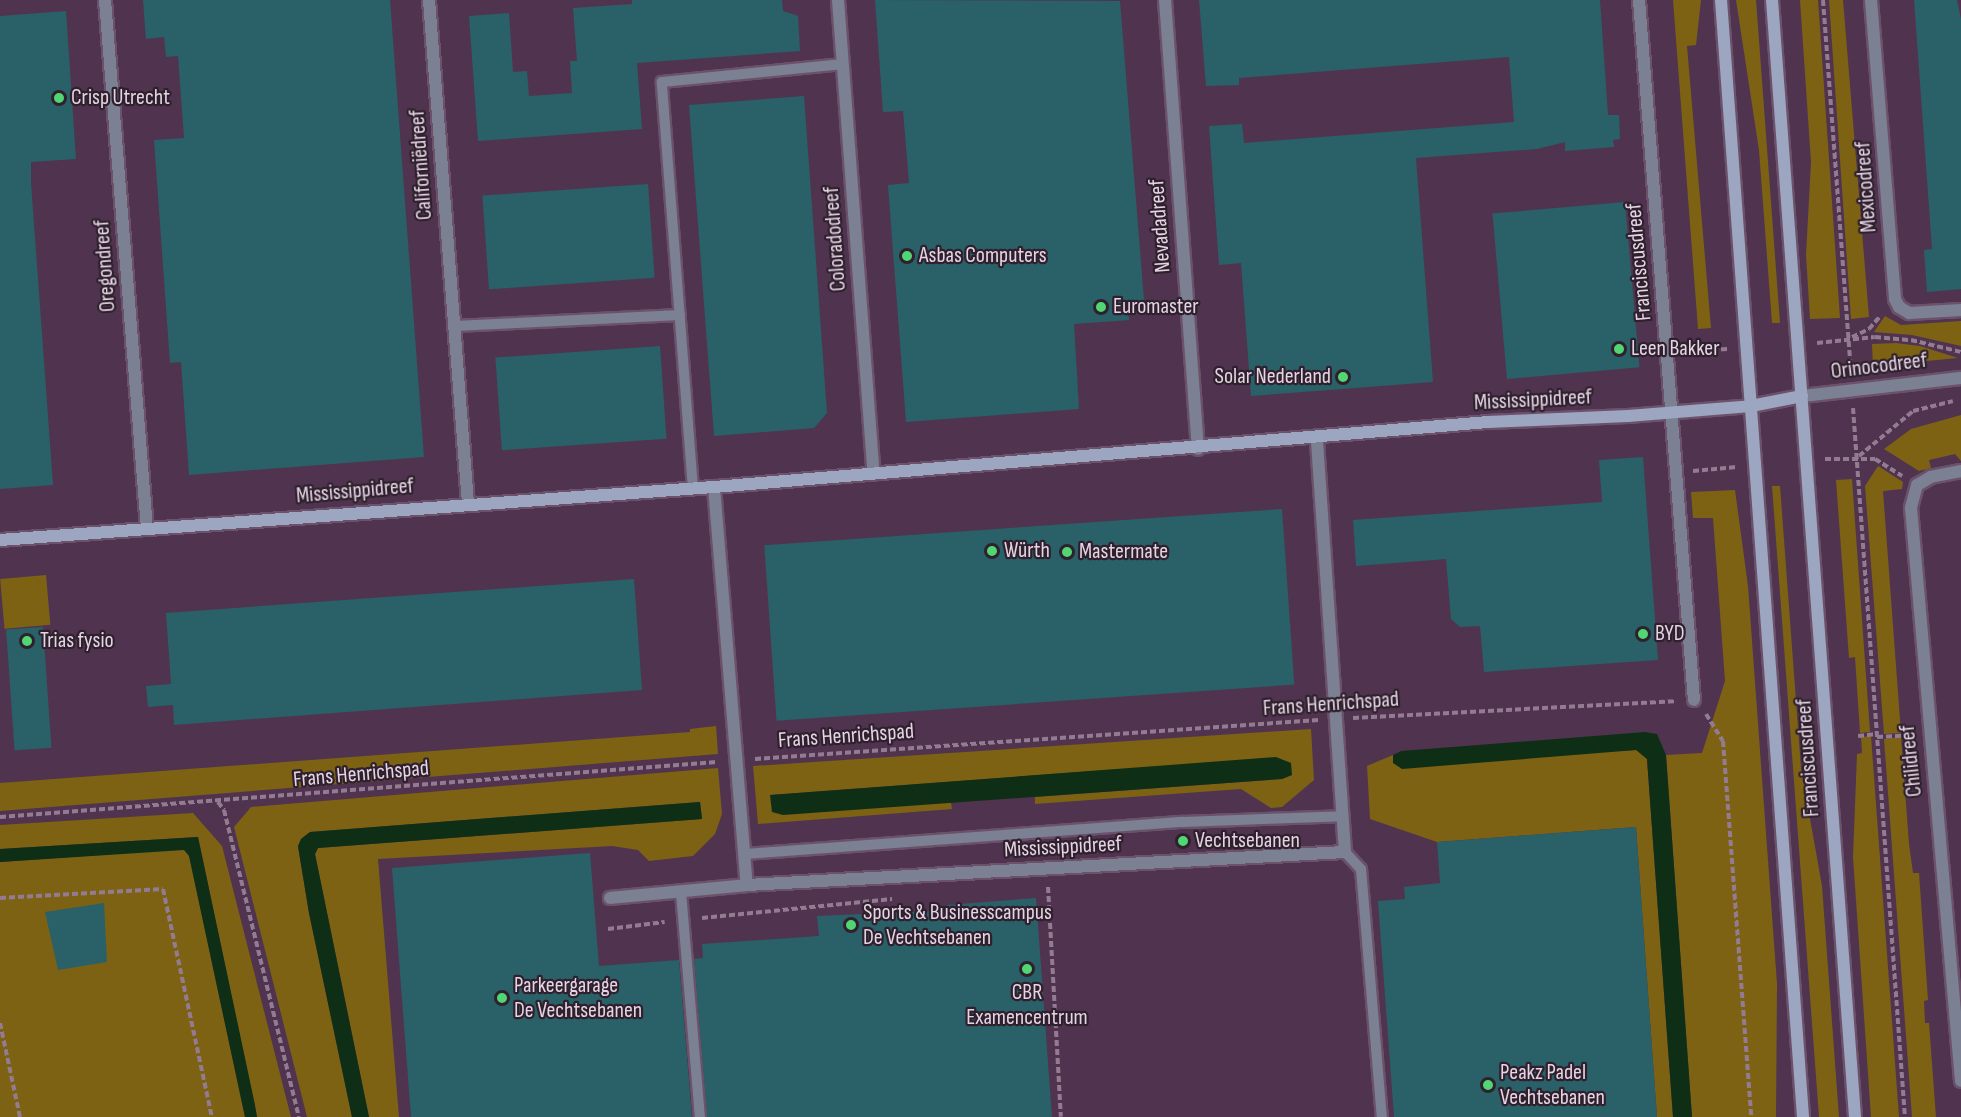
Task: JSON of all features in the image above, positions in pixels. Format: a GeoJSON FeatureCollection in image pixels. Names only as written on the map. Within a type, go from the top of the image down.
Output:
{"type":"FeatureCollection","features":[{"type":"Feature","properties":{"kind":"main road","name":"Franciscusdreef"},"geometry":{"type":"LineString","coordinates":[[1720,0],[1803,1117]]}},
{"type":"Feature","properties":{"kind":"main road","name":"Franciscusdreef"},"geometry":{"type":"LineString","coordinates":[[1772,0],[1855,1117]]}},
{"type":"Feature","properties":{"kind":"main road"},"geometry":{"type":"LineString","coordinates":[[1751,406],[1802,396]]}},
{"type":"Feature","properties":{"kind":"main road","name":"Mississippidreef"},"geometry":{"type":"LineString","coordinates":[[0,540],[468,503],[714,488],[1198,449],[1317,437],[1751,406]]}},
{"type":"Feature","properties":{"kind":"street","name":"Oregondreef"},"geometry":{"type":"LineString","coordinates":[[105,0],[147,529]]}},
{"type":"Feature","properties":{"kind":"street","name":"Californiëdreef"},"geometry":{"type":"LineString","coordinates":[[429,0],[468,503]]}},
{"type":"Feature","properties":{"kind":"street","name":"Coloradodreef"},"geometry":{"type":"LineString","coordinates":[[838,0],[874,474]]}},
{"type":"Feature","properties":{"kind":"street","name":"Nevadadreef"},"geometry":{"type":"LineString","coordinates":[[1165,0],[1198,449]]}},
{"type":"Feature","properties":{"kind":"street","name":"Franciscusdreef"},"geometry":{"type":"LineString","coordinates":[[1639,0],[1694,700]]}},
{"type":"Feature","properties":{"kind":"street","name":"Mexicodreef"},"geometry":{"type":"LineString","coordinates":[[1871,0],[1896,301]]}},
{"type":"Feature","properties":{"kind":"street"},"geometry":{"type":"LineString","coordinates":[[1896,301],[1899,308],[1909,313],[1961,310]]}},
{"type":"Feature","properties":{"kind":"street","name":"Orinocodreef"},"geometry":{"type":"LineString","coordinates":[[1802,396],[1961,378]]}},
{"type":"Feature","properties":{"kind":"street"},"geometry":{"type":"LineString","coordinates":[[1317,437],[1345,852]]}},
{"type":"Feature","properties":{"kind":"street"},"geometry":{"type":"LineString","coordinates":[[1917,485],[1931,477],[1961,471]]}},
{"type":"Feature","properties":{"kind":"street","name":"Chilidreef"},"geometry":{"type":"LineString","coordinates":[[1917,485],[1911,508],[1961,1081]]}},
{"type":"Feature","properties":{"kind":"street"},"geometry":{"type":"LineString","coordinates":[[714,488],[739,760],[747,885]]}},
{"type":"Feature","properties":{"kind":"street","name":"Mississippidreef"},"geometry":{"type":"LineString","coordinates":[[610,898],[747,885],[1345,852]]}},
{"type":"Feature","properties":{"kind":"lane"},"geometry":{"type":"LineString","coordinates":[[693,489],[662,82],[843,64]]}},
{"type":"Feature","properties":{"kind":"lane"},"geometry":{"type":"LineString","coordinates":[[455,326],[680,315]]}},
{"type":"Feature","properties":{"kind":"lane","name":"Mississippidreef"},"geometry":{"type":"LineString","coordinates":[[745,854],[1183,822],[1343,816]]}},
{"type":"Feature","properties":{"kind":"lane"},"geometry":{"type":"LineString","coordinates":[[1345,852],[1361,869],[1382,1117]]}},
{"type":"Feature","properties":{"kind":"lane"},"geometry":{"type":"LineString","coordinates":[[681,892],[700,1117]]}},
{"type":"Feature","properties":{"kind":"path"},"geometry":{"type":"LineString","coordinates":[[1822,0],[1849,339],[1869,328],[1896,301]]}},
{"type":"Feature","properties":{"kind":"path"},"geometry":{"type":"LineString","coordinates":[[1858,457],[1913,411],[1961,399]]}},
{"type":"Feature","properties":{"kind":"path"},"geometry":{"type":"LineString","coordinates":[[1858,457],[1875,459],[1917,485]]}},
{"type":"Feature","properties":{"kind":"path"},"geometry":{"type":"LineString","coordinates":[[1858,457],[1905,1117]]}},
{"type":"Feature","properties":{"kind":"path"},"geometry":{"type":"LineString","coordinates":[[1694,700],[1723,741],[1751,1117]]}},
{"type":"Feature","properties":{"kind":"path","name":"Frans Henrichspad"},"geometry":{"type":"LineString","coordinates":[[0,817],[218,802],[739,760],[1335,719],[1694,700]]}},
{"type":"Feature","properties":{"kind":"path"},"geometry":{"type":"LineString","coordinates":[[1858,736],[1930,734]]}},
{"type":"Feature","properties":{"kind":"path"},"geometry":{"type":"LineString","coordinates":[[218,802],[224,810],[299,1117]]}},
{"type":"Feature","properties":{"kind":"path"},"geometry":{"type":"LineString","coordinates":[[1038,884],[1047,883],[1061,1117]]}},
{"type":"Feature","properties":{"kind":"path"},"geometry":{"type":"LineString","coordinates":[[0,898],[164,889],[212,1117]]}},
{"type":"Feature","properties":{"kind":"path"},"geometry":{"type":"LineString","coordinates":[[608,929],[904,898]]}},
{"type":"Feature","properties":{"kind":"path"},"geometry":{"type":"LineString","coordinates":[[0,1023],[20,1117]]}},
{"type":"Feature","properties":{"kind":"shaded area"},"geometry":{"type":"Polygon","coordinates":[[[1673,0],[1701,0],[1696,45],[1687,46],[1711,328],[1698,329],[1673,0]]]}},
{"type":"Feature","properties":{"kind":"shaded area"},"geometry":{"type":"Polygon","coordinates":[[[1736,0],[1756,0],[1780,323],[1772,323],[1759,150],[1736,0]]]}},
{"type":"Feature","properties":{"kind":"shaded area"},"geometry":{"type":"Polygon","coordinates":[[[1800,0],[1818,0],[1840,318],[1810,319],[1806,255],[1811,162],[1800,0]]]}},
{"type":"Feature","properties":{"kind":"shaded area"},"geometry":{"type":"Polygon","coordinates":[[[1829,0],[1843,0],[1869,317],[1851,319],[1829,0]]]}},
{"type":"Feature","properties":{"kind":"shaded area"},"geometry":{"type":"Polygon","coordinates":[[[1885,316],[1901,325],[1961,321],[1961,346],[1912,335],[1874,332],[1885,316]]]}},
{"type":"Feature","properties":{"kind":"shaded area"},"geometry":{"type":"Polygon","coordinates":[[[1896,343],[1920,346],[1958,358],[1873,366],[1872,344],[1896,343]]]}},
{"type":"Feature","properties":{"kind":"shaded area"},"geometry":{"type":"Polygon","coordinates":[[[1961,415],[1961,461],[1955,454],[1929,460],[1931,468],[1919,471],[1884,449],[1911,429],[1961,415]]]}},
{"type":"Feature","properties":{"kind":"shaded area"},"geometry":{"type":"Polygon","coordinates":[[[1878,466],[1903,482],[1902,489],[1883,491],[1901,733],[1884,734],[1865,486],[1878,466]]]}},
{"type":"Feature","properties":{"kind":"shaded area"},"geometry":{"type":"Polygon","coordinates":[[[1852,479],[1870,732],[1860,733],[1855,657],[1849,658],[1836,480],[1852,479]]]}},
{"type":"Feature","properties":{"kind":"shaded area"},"geometry":{"type":"Polygon","coordinates":[[[1772,486],[1780,486],[1801,768],[1822,886],[1839,1117],[1819,1117],[1772,486]]]}},
{"type":"Feature","properties":{"kind":"shaded area"},"geometry":{"type":"Polygon","coordinates":[[[1735,490],[1748,586],[1777,984],[1776,1117],[1692,1117],[1666,755],[1702,753],[1725,681],[1713,518],[1693,518],[1691,492],[1735,490]]]}},
{"type":"Feature","properties":{"kind":"shaded area"},"geometry":{"type":"Polygon","coordinates":[[[46,575],[50,625],[5,629],[0,579],[46,575]]]}},
{"type":"Feature","properties":{"kind":"shaded area"},"geometry":{"type":"Polygon","coordinates":[[[716,726],[718,754],[0,811],[0,783],[690,732],[690,729],[716,726]]]}},
{"type":"Feature","properties":{"kind":"shaded area"},"geometry":{"type":"Polygon","coordinates":[[[1311,729],[1314,780],[1282,807],[1271,808],[1241,789],[1035,804],[1035,797],[1282,779],[1291,775],[1291,763],[1150,767],[770,795],[951,803],[952,809],[758,824],[753,766],[1311,729]]]}},
{"type":"Feature","properties":{"kind":"shaded area"},"geometry":{"type":"Polygon","coordinates":[[[1645,732],[1657,734],[1666,755],[1692,1117],[1673,1117],[1647,759],[1636,750],[1402,769],[1393,763],[1393,755],[1401,751],[1645,732]]]}},
{"type":"Feature","properties":{"kind":"shaded area"},"geometry":{"type":"Polygon","coordinates":[[[1871,736],[1899,1117],[1871,1117],[1853,857],[1857,754],[1862,753],[1861,737],[1871,736]]]}},
{"type":"Feature","properties":{"kind":"shaded area"},"geometry":{"type":"Polygon","coordinates":[[[1901,737],[1909,844],[1913,873],[1919,873],[1928,1000],[1924,1001],[1925,1023],[1929,1023],[1936,1117],[1912,1117],[1884,739],[1901,737]]]}},
{"type":"Feature","properties":{"kind":"shaded area"},"geometry":{"type":"Polygon","coordinates":[[[1637,750],[1647,759],[1673,1117],[1657,1117],[1636,827],[1437,842],[1370,819],[1367,766],[1393,755],[1393,763],[1637,750]]]}},
{"type":"Feature","properties":{"kind":"shaded area"},"geometry":{"type":"Polygon","coordinates":[[[1276,757],[1291,763],[1292,775],[1282,779],[783,815],[772,812],[770,795],[1276,757]]]}},
{"type":"Feature","properties":{"kind":"shaded area"},"geometry":{"type":"Polygon","coordinates":[[[718,768],[722,814],[715,834],[693,856],[649,861],[638,850],[612,846],[378,859],[399,1117],[369,1117],[315,854],[318,848],[702,819],[700,802],[310,832],[301,839],[298,847],[309,913],[352,1117],[307,1117],[234,827],[251,807],[718,768]]]}},
{"type":"Feature","properties":{"kind":"shaded area"},"geometry":{"type":"Polygon","coordinates":[[[700,802],[702,819],[318,848],[315,854],[369,1117],[352,1117],[309,913],[298,846],[301,839],[310,832],[700,802]]]}},
{"type":"Feature","properties":{"kind":"shaded area"},"geometry":{"type":"Polygon","coordinates":[[[193,813],[222,846],[291,1117],[257,1117],[198,837],[0,849],[0,825],[193,813]]]}},
{"type":"Feature","properties":{"kind":"shaded area"},"geometry":{"type":"Polygon","coordinates":[[[198,837],[257,1117],[245,1117],[189,856],[184,850],[0,862],[0,849],[198,837]]]}},
{"type":"Feature","properties":{"kind":"shaded area"},"geometry":{"type":"Polygon","coordinates":[[[184,849],[189,855],[245,1117],[0,1117],[0,862],[184,849]]]}},
{"type":"Feature","properties":{"kind":"building"},"geometry":{"type":"Polygon","coordinates":[[[143,0],[390,0],[424,457],[189,475],[181,362],[170,363],[154,140],[184,138],[178,56],[166,57],[164,37],[146,39],[143,0]]]}},
{"type":"Feature","properties":{"kind":"building"},"geometry":{"type":"Polygon","coordinates":[[[632,0],[782,0],[783,11],[798,16],[800,51],[637,63],[642,129],[478,141],[469,16],[509,13],[513,72],[527,71],[529,96],[572,93],[570,61],[577,61],[573,8],[632,4],[632,0]]]}},
{"type":"Feature","properties":{"kind":"building"},"geometry":{"type":"Polygon","coordinates":[[[875,0],[1120,1],[1144,300],[1128,302],[1129,320],[1074,324],[1079,409],[906,422],[888,185],[909,183],[903,111],[883,112],[875,0]]]}},
{"type":"Feature","properties":{"kind":"building"},"geometry":{"type":"Polygon","coordinates":[[[1199,0],[1600,0],[1608,115],[1619,115],[1620,139],[1613,140],[1614,147],[1565,151],[1565,142],[1537,149],[1416,158],[1433,382],[1251,396],[1241,263],[1219,265],[1209,126],[1242,124],[1244,143],[1514,122],[1509,57],[1239,78],[1239,85],[1206,86],[1199,0]]]}},
{"type":"Feature","properties":{"kind":"building"},"geometry":{"type":"Polygon","coordinates":[[[1914,0],[1957,0],[1961,19],[1961,289],[1927,292],[1924,250],[1932,249],[1914,0]]]}},
{"type":"Feature","properties":{"kind":"building"},"geometry":{"type":"Polygon","coordinates":[[[66,11],[76,159],[31,162],[53,485],[0,489],[0,16],[66,11]]]}},
{"type":"Feature","properties":{"kind":"building"},"geometry":{"type":"Polygon","coordinates":[[[804,96],[827,413],[814,428],[714,436],[689,105],[804,96]]]}},
{"type":"Feature","properties":{"kind":"building"},"geometry":{"type":"Polygon","coordinates":[[[648,184],[655,278],[489,289],[482,196],[648,184]]]}},
{"type":"Feature","properties":{"kind":"building"},"geometry":{"type":"Polygon","coordinates":[[[1625,202],[1639,367],[1507,379],[1493,214],[1625,202]]]}},
{"type":"Feature","properties":{"kind":"building"},"geometry":{"type":"Polygon","coordinates":[[[660,346],[666,439],[502,450],[495,358],[660,346]]]}},
{"type":"Feature","properties":{"kind":"building"},"geometry":{"type":"Polygon","coordinates":[[[1643,457],[1658,660],[1484,672],[1480,626],[1460,627],[1451,619],[1446,559],[1356,566],[1353,520],[1602,502],[1599,460],[1643,457]]]}},
{"type":"Feature","properties":{"kind":"building"},"geometry":{"type":"Polygon","coordinates":[[[1282,509],[1294,685],[777,721],[764,545],[1282,509]]]}},
{"type":"Feature","properties":{"kind":"building"},"geometry":{"type":"Polygon","coordinates":[[[634,579],[642,690],[174,725],[173,705],[148,707],[146,686],[171,684],[166,613],[634,579]]]}},
{"type":"Feature","properties":{"kind":"building"},"geometry":{"type":"Polygon","coordinates":[[[43,627],[51,748],[15,750],[6,630],[43,627]]]}},
{"type":"Feature","properties":{"kind":"building"},"geometry":{"type":"Polygon","coordinates":[[[1636,827],[1657,1117],[1394,1117],[1378,901],[1405,899],[1404,887],[1440,883],[1437,842],[1636,827]]]}},
{"type":"Feature","properties":{"kind":"building","name":"Parkeergarage De Vechtsebanen"},"geometry":{"type":"Polygon","coordinates":[[[590,853],[599,966],[679,960],[692,1117],[411,1117],[392,868],[590,853]]]}},
{"type":"Feature","properties":{"kind":"building"},"geometry":{"type":"Polygon","coordinates":[[[1036,898],[1052,1117],[707,1117],[694,959],[703,958],[702,944],[819,936],[817,916],[935,911],[947,910],[947,905],[1036,898]]]}},
{"type":"Feature","properties":{"kind":"building"},"geometry":{"type":"Polygon","coordinates":[[[104,903],[107,962],[58,970],[45,912],[104,903]]]}},
{"type":"Feature","properties":{"kind":"place","name":"Crisp Utrecht"},"geometry":{"type":"Point","coordinates":[59,98]}},
{"type":"Feature","properties":{"kind":"place","name":"Asbas Computers"},"geometry":{"type":"Point","coordinates":[907,256]}},
{"type":"Feature","properties":{"kind":"place","name":"Euromaster"},"geometry":{"type":"Point","coordinates":[1101,307]}},
{"type":"Feature","properties":{"kind":"place","name":"Leen Bakker"},"geometry":{"type":"Point","coordinates":[1619,349]}},
{"type":"Feature","properties":{"kind":"place","name":"Solar Nederland"},"geometry":{"type":"Point","coordinates":[1343,377]}},
{"type":"Feature","properties":{"kind":"place","name":"Würth"},"geometry":{"type":"Point","coordinates":[992,551]}},
{"type":"Feature","properties":{"kind":"place","name":"Mastermate"},"geometry":{"type":"Point","coordinates":[1067,552]}},
{"type":"Feature","properties":{"kind":"place","name":"BYD"},"geometry":{"type":"Point","coordinates":[1643,634]}},
{"type":"Feature","properties":{"kind":"place","name":"Trias fysio"},"geometry":{"type":"Point","coordinates":[27,641]}},
{"type":"Feature","properties":{"kind":"place","name":"Vechtsebanen"},"geometry":{"type":"Point","coordinates":[1183,841]}},
{"type":"Feature","properties":{"kind":"place","name":"Sports & Businesscampus De Vechtsebanen"},"geometry":{"type":"Point","coordinates":[851,925]}},
{"type":"Feature","properties":{"kind":"place","name":"CBR Examencentrum"},"geometry":{"type":"Point","coordinates":[1027,969]}},
{"type":"Feature","properties":{"kind":"place","name":"Parkeergarage De Vechtsebanen"},"geometry":{"type":"Point","coordinates":[502,998]}},
{"type":"Feature","properties":{"kind":"place","name":"Peakz Padel Vechtsebanen"},"geometry":{"type":"Point","coordinates":[1488,1085]}}]}
